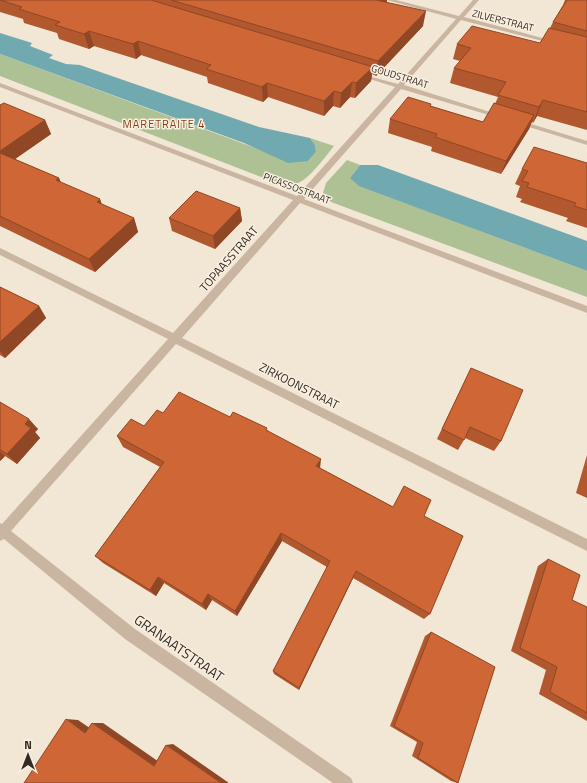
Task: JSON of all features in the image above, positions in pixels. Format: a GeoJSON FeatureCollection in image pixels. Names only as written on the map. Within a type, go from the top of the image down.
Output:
{"type":"FeatureCollection","features":[{"type":"Feature","properties":{"kind":"street","name":"ZILVERSTRAAT"},"geometry":{"type":"LineString","coordinates":[[390,0],[557,43]]}},
{"type":"Feature","properties":{"kind":"street","name":"TOPAASSTRAAT"},"geometry":{"type":"LineString","coordinates":[[1,532],[176,339],[297,199],[476,0]]}},
{"type":"Feature","properties":{"kind":"street","name":"GOUDSTRAAT"},"geometry":{"type":"LineString","coordinates":[[355,73],[504,118]]}},
{"type":"Feature","properties":{"kind":"street","name":"PICASSOSTRAAT"},"geometry":{"type":"LineString","coordinates":[[0,85],[587,310]]}},
{"type":"Feature","properties":{"kind":"street"},"geometry":{"type":"LineString","coordinates":[[512,121],[587,143]]}},
{"type":"Feature","properties":{"kind":"street","name":"ZIRKOONSTRAAT"},"geometry":{"type":"LineString","coordinates":[[0,250],[587,545]]}},
{"type":"Feature","properties":{"kind":"street","name":"GRANAATSTRAAT"},"geometry":{"type":"LineString","coordinates":[[1,532],[130,634],[346,783]]}},
{"type":"Feature","properties":{"kind":"green space"},"geometry":{"type":"Polygon","coordinates":[[[0,54],[266,152],[308,161],[316,152],[315,145],[310,138],[334,146],[312,172],[302,181],[295,184],[287,184],[269,180],[0,76],[0,54]]]}},
{"type":"Feature","properties":{"kind":"green space"},"geometry":{"type":"Polygon","coordinates":[[[347,160],[360,165],[350,178],[480,231],[587,271],[587,297],[331,202],[323,193],[326,183],[347,160]]]}},
{"type":"Feature","properties":{"kind":"water"},"geometry":{"type":"Polygon","coordinates":[[[0,33],[32,43],[30,46],[53,55],[49,58],[66,64],[80,65],[259,127],[310,138],[315,145],[316,152],[308,161],[288,163],[244,143],[0,54],[0,33]]]}},
{"type":"Feature","properties":{"kind":"water"},"geometry":{"type":"Polygon","coordinates":[[[360,165],[378,165],[587,241],[587,271],[359,186],[350,178],[360,165]]]}},
{"type":"Feature","properties":{"kind":"building"},"geometry":{"type":"Polygon","coordinates":[[[0,0],[151,0],[373,67],[356,83],[352,82],[341,93],[334,91],[324,101],[267,83],[262,87],[206,69],[211,65],[138,41],[133,44],[89,31],[84,34],[55,25],[60,22],[19,9],[22,7],[0,0]]]}},
{"type":"Feature","properties":{"kind":"building"},"geometry":{"type":"Polygon","coordinates":[[[171,0],[376,0],[426,11],[378,61],[171,0]]]}},
{"type":"Feature","properties":{"kind":"building"},"geometry":{"type":"Polygon","coordinates":[[[567,0],[587,0],[587,31],[553,22],[567,0]]]}},
{"type":"Feature","properties":{"kind":"building"},"geometry":{"type":"Polygon","coordinates":[[[472,26],[540,43],[549,28],[587,37],[587,112],[543,100],[539,107],[498,95],[506,82],[454,68],[471,48],[457,44],[472,26]]]}},
{"type":"Feature","properties":{"kind":"building"},"geometry":{"type":"Polygon","coordinates":[[[408,97],[431,104],[430,106],[483,122],[494,103],[534,115],[506,161],[435,137],[437,134],[390,119],[408,97]]]}},
{"type":"Feature","properties":{"kind":"building"},"geometry":{"type":"Polygon","coordinates":[[[4,103],[45,120],[0,151],[0,105],[4,103]]]}},
{"type":"Feature","properties":{"kind":"building"},"geometry":{"type":"Polygon","coordinates":[[[534,147],[587,163],[587,210],[574,206],[576,203],[527,187],[529,183],[522,181],[528,171],[522,169],[534,147]]]}},
{"type":"Feature","properties":{"kind":"building"},"geometry":{"type":"Polygon","coordinates":[[[0,153],[59,178],[56,180],[100,199],[97,202],[134,218],[89,259],[0,216],[0,153]]]}},
{"type":"Feature","properties":{"kind":"building"},"geometry":{"type":"Polygon","coordinates":[[[196,191],[240,208],[213,236],[169,218],[196,191]]]}},
{"type":"Feature","properties":{"kind":"building"},"geometry":{"type":"Polygon","coordinates":[[[0,287],[39,306],[0,342],[0,287]]]}},
{"type":"Feature","properties":{"kind":"building"},"geometry":{"type":"Polygon","coordinates":[[[471,368],[523,390],[501,441],[470,427],[464,440],[442,429],[471,368]]]}},
{"type":"Feature","properties":{"kind":"building"},"geometry":{"type":"Polygon","coordinates":[[[179,392],[230,417],[233,412],[267,428],[266,430],[321,459],[316,466],[393,507],[404,486],[431,500],[424,516],[463,536],[430,614],[356,571],[299,688],[273,671],[330,561],[281,533],[235,611],[208,594],[202,604],[158,577],[150,590],[95,556],[164,462],[117,436],[131,419],[144,426],[157,410],[163,413],[179,392]]]}},
{"type":"Feature","properties":{"kind":"building"},"geometry":{"type":"Polygon","coordinates":[[[0,402],[29,419],[25,424],[31,428],[7,454],[0,450],[0,402]]]}},
{"type":"Feature","properties":{"kind":"building"},"geometry":{"type":"Polygon","coordinates":[[[548,559],[580,575],[572,600],[587,607],[587,713],[550,692],[557,667],[520,648],[548,559]]]}},
{"type":"Feature","properties":{"kind":"building"},"geometry":{"type":"Polygon","coordinates":[[[431,632],[495,667],[458,783],[418,758],[423,743],[394,726],[431,632]]]}},
{"type":"Feature","properties":{"kind":"building"},"geometry":{"type":"Polygon","coordinates":[[[66,719],[85,733],[92,723],[154,766],[166,745],[221,783],[24,783],[66,719]]]}},
{"type":"Feature","properties":{"kind":"district","name":"MARETRAITE 4"},"geometry":{"type":"Point","coordinates":[164,124]}}]}
